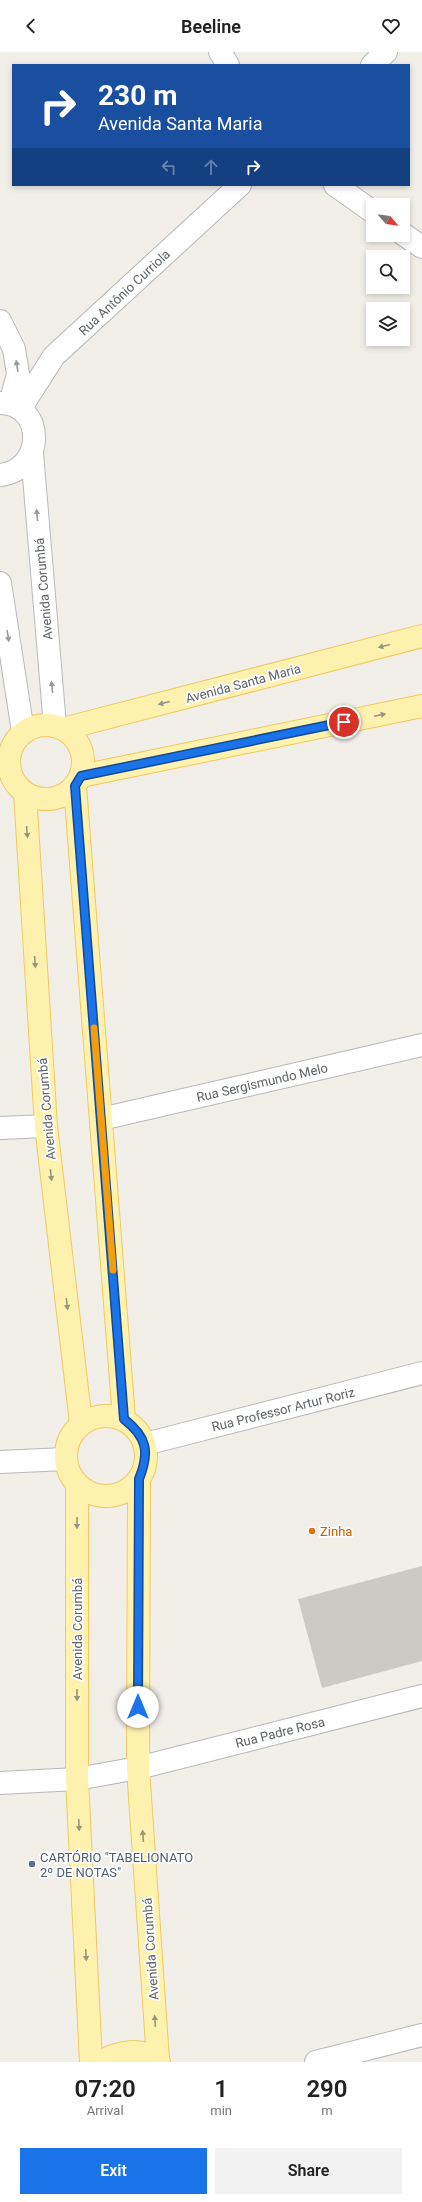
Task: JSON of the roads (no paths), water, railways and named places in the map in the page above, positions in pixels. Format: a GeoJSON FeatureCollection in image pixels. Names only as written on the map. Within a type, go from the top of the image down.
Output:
{"type":"FeatureCollection","features":[{"type":"Feature","properties":{"kind":"main road","name":"Avenida Santa Maria"},"geometry":{"type":"LineString","coordinates":[[59,727],[422,636]]}},
{"type":"Feature","properties":{"kind":"main road"},"geometry":{"type":"LineString","coordinates":[[124,1419],[101,1119],[78,781],[83,762],[81,749],[74,737],[59,727],[44,725],[13,738],[8,763],[14,789],[45,800],[56,798],[78,781],[422,706]]}},
{"type":"Feature","properties":{"kind":"main road","name":"Avenida Corumbá"},"geometry":{"type":"LineString","coordinates":[[14,789],[46,1126],[81,1423]]}},
{"type":"Feature","properties":{"kind":"main road"},"geometry":{"type":"LineString","coordinates":[[65,1459],[69,1439],[81,1423],[102,1415],[124,1419],[137,1430],[145,1444]]}},
{"type":"Feature","properties":{"kind":"main road","name":"Avenida Corumbá"},"geometry":{"type":"LineString","coordinates":[[100,2062],[116,2053],[137,2052],[158,2061],[138,1768],[139,1479],[146,1462],[145,1444]]}},
{"type":"Feature","properties":{"kind":"main road","name":"Avenida Corumbá"},"geometry":{"type":"LineString","coordinates":[[65,1459],[77,1484],[77,1779],[91,2062]]}},
{"type":"Feature","properties":{"kind":"main road","name":"Avenida Corumbá"},"geometry":{"type":"LineString","coordinates":[[77,1484],[97,1496],[121,1494],[139,1479]]}},
{"type":"Feature","properties":{"kind":"street"},"geometry":{"type":"LineString","coordinates":[[220,52],[227,64]]}},
{"type":"Feature","properties":{"kind":"street"},"geometry":{"type":"LineString","coordinates":[[373,64],[386,52]]}},
{"type":"Feature","properties":{"kind":"street","name":"Rua Antônio Curriola"},"geometry":{"type":"LineString","coordinates":[[10,405],[54,356],[239,186]]}},
{"type":"Feature","properties":{"kind":"street"},"geometry":{"type":"LineString","coordinates":[[336,186],[366,207]]}},
{"type":"Feature","properties":{"kind":"street"},"geometry":{"type":"LineString","coordinates":[[410,239],[422,247]]}},
{"type":"Feature","properties":{"kind":"street"},"geometry":{"type":"LineString","coordinates":[[0,321],[14,350],[18,374],[10,405]]}},
{"type":"Feature","properties":{"kind":"street","name":"Avenida Corumbá"},"geometry":{"type":"LineString","coordinates":[[10,405],[29,418],[34,430],[32,453],[59,727]]}},
{"type":"Feature","properties":{"kind":"street"},"geometry":{"type":"LineString","coordinates":[[0,475],[17,470],[32,453]]}},
{"type":"Feature","properties":{"kind":"street"},"geometry":{"type":"LineString","coordinates":[[0,583],[13,738]]}},
{"type":"Feature","properties":{"kind":"street","name":"Rua Sergismundo Melo"},"geometry":{"type":"LineString","coordinates":[[101,1119],[422,1045]]}},
{"type":"Feature","properties":{"kind":"street"},"geometry":{"type":"LineString","coordinates":[[0,1128],[46,1126]]}},
{"type":"Feature","properties":{"kind":"street","name":"Rua Professor Artur Roriz"},"geometry":{"type":"LineString","coordinates":[[145,1444],[422,1373]]}},
{"type":"Feature","properties":{"kind":"street"},"geometry":{"type":"LineString","coordinates":[[0,1462],[65,1459]]}},
{"type":"Feature","properties":{"kind":"street","name":"Rua Padre Rosa"},"geometry":{"type":"LineString","coordinates":[[77,1779],[138,1768],[422,1696]]}},
{"type":"Feature","properties":{"kind":"street"},"geometry":{"type":"LineString","coordinates":[[0,1782],[77,1779]]}},
{"type":"Feature","properties":{"kind":"street"},"geometry":{"type":"LineString","coordinates":[[316,2062],[422,2035]]}},
{"type":"Feature","properties":{"kind":"place","name":"Zinha"},"geometry":{"type":"Point","coordinates":[312,1531]}},
{"type":"Feature","properties":{"kind":"place","name":"CARTÓRIO \"TABELIONATO 2º DE NOTAS\""},"geometry":{"type":"Point","coordinates":[32,1864]}}]}
